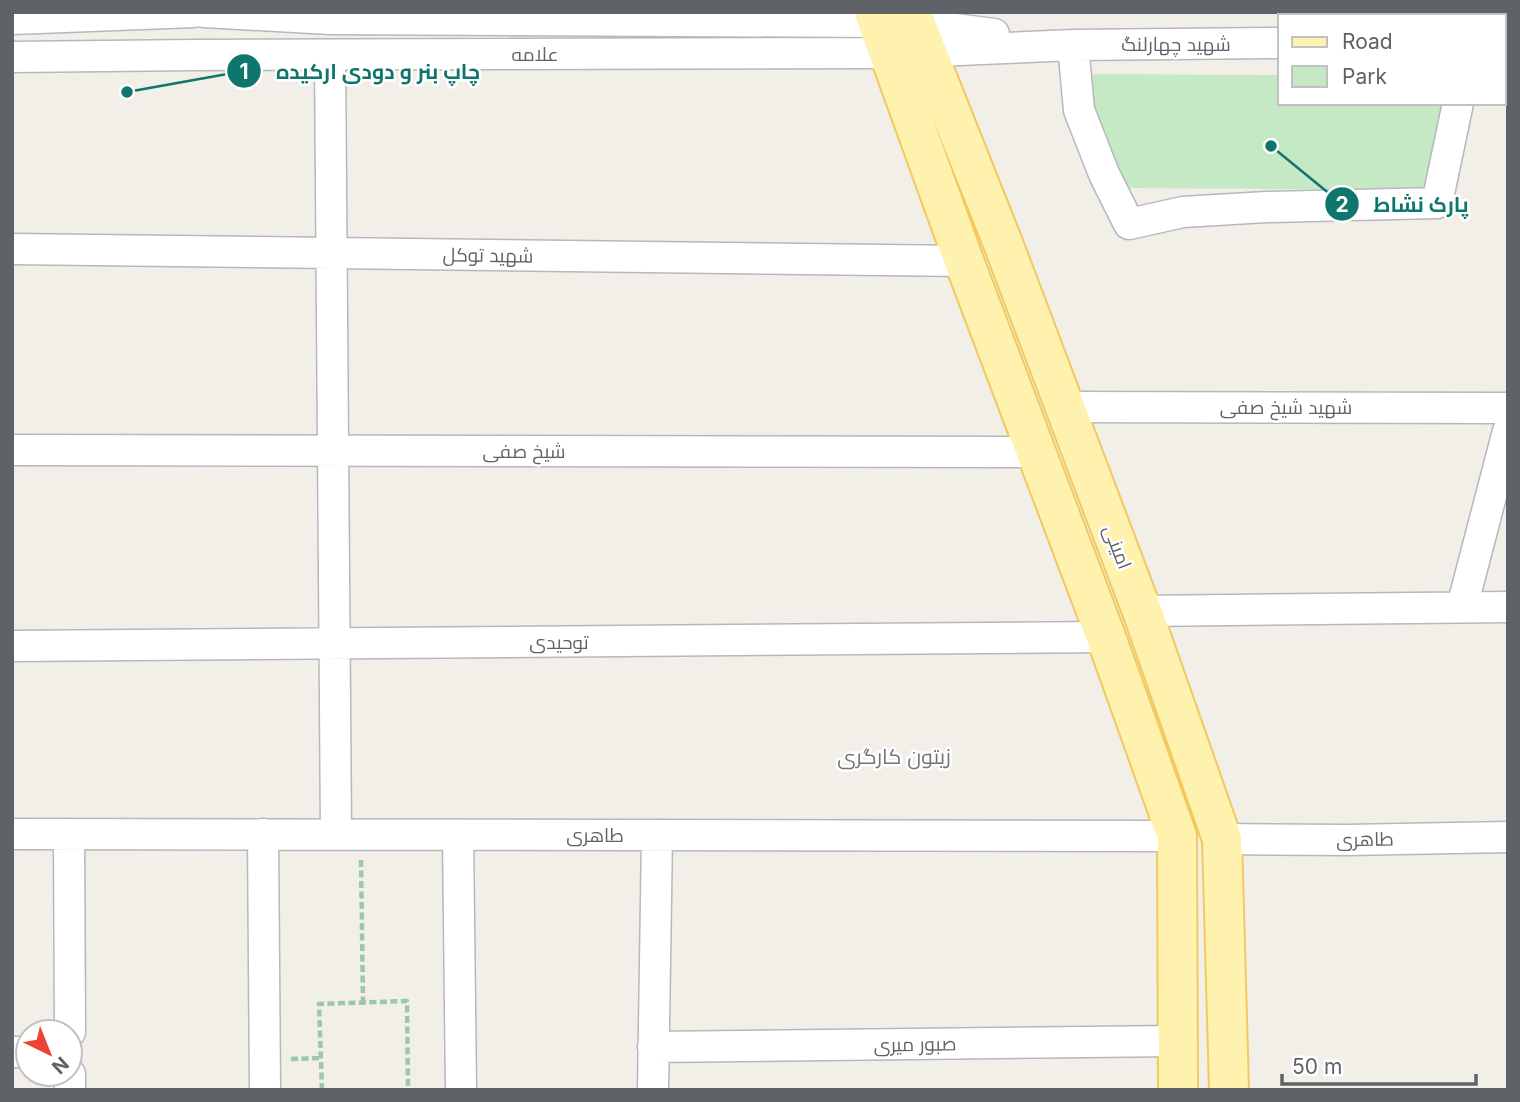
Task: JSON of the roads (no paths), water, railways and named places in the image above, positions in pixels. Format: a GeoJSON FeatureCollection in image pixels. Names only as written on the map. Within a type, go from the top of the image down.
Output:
{"type":"FeatureCollection","features":[{"type":"Feature","properties":{"kind":"main road"},"geometry":{"type":"LineString","coordinates":[[899,29],[964,261],[1106,637],[1177,836],[1178,1090]]}},
{"type":"Feature","properties":{"kind":"main road","name":"امینی"},"geometry":{"type":"LineString","coordinates":[[899,29],[1004,246],[1142,611],[1222,839],[1229,1090]]}},
{"type":"Feature","properties":{"kind":"main road"},"geometry":{"type":"LineString","coordinates":[[1177,836],[1222,839]]}},
{"type":"Feature","properties":{"kind":"main road"},"geometry":{"type":"LineString","coordinates":[[1178,1041],[1227,1041]]}},
{"type":"Feature","properties":{"kind":"street"},"geometry":{"type":"LineString","coordinates":[[12,19],[194,12]]}},
{"type":"Feature","properties":{"kind":"street","name":"علامه"},"geometry":{"type":"LineString","coordinates":[[205,12],[330,19],[899,29]]}},
{"type":"Feature","properties":{"kind":"street","name":"علامه"},"geometry":{"type":"LineString","coordinates":[[12,57],[330,55],[899,29]]}},
{"type":"Feature","properties":{"kind":"street","name":"شهید چهارلنگ"},"geometry":{"type":"LineString","coordinates":[[899,29],[1073,45],[1278,43]]}},
{"type":"Feature","properties":{"kind":"street"},"geometry":{"type":"LineString","coordinates":[[1073,45],[1079,110],[1104,174],[1129,223],[1183,212],[1437,203],[1458,105]]}},
{"type":"Feature","properties":{"kind":"street"},"geometry":{"type":"LineString","coordinates":[[330,55],[334,644],[348,834]]}},
{"type":"Feature","properties":{"kind":"street","name":"شهید توکل"},"geometry":{"type":"LineString","coordinates":[[12,249],[964,261]]}},
{"type":"Feature","properties":{"kind":"street","name":"شهید شیخ صفی"},"geometry":{"type":"LineString","coordinates":[[1065,407],[1508,408]]}},
{"type":"Feature","properties":{"kind":"street"},"geometry":{"type":"LineString","coordinates":[[1462,607],[1508,430]]}},
{"type":"Feature","properties":{"kind":"street","name":"شیخ صفی"},"geometry":{"type":"LineString","coordinates":[[12,450],[1036,452]]}},
{"type":"Feature","properties":{"kind":"street"},"geometry":{"type":"LineString","coordinates":[[1142,611],[1508,607]]}},
{"type":"Feature","properties":{"kind":"street","name":"توحیدی"},"geometry":{"type":"LineString","coordinates":[[12,646],[1106,637]]}},
{"type":"Feature","properties":{"kind":"street","name":"طاهری"},"geometry":{"type":"LineString","coordinates":[[12,834],[1177,836]]}},
{"type":"Feature","properties":{"kind":"street"},"geometry":{"type":"LineString","coordinates":[[69,834],[70,1018]]}},
{"type":"Feature","properties":{"kind":"street"},"geometry":{"type":"LineString","coordinates":[[263,834],[265,1090]]}},
{"type":"Feature","properties":{"kind":"street"},"geometry":{"type":"LineString","coordinates":[[458,835],[461,1090]]}},
{"type":"Feature","properties":{"kind":"street"},"geometry":{"type":"LineString","coordinates":[[653,1090],[657,835]]}},
{"type":"Feature","properties":{"kind":"street","name":"طاهری"},"geometry":{"type":"LineString","coordinates":[[1222,839],[1508,837]]}},
{"type":"Feature","properties":{"kind":"street","name":"صبور میری"},"geometry":{"type":"LineString","coordinates":[[653,1047],[1178,1041]]}},
{"type":"Feature","properties":{"kind":"place","name":"چاپ بنر و دودی ارکیده"},"geometry":{"type":"Point","coordinates":[127,92]}},
{"type":"Feature","properties":{"kind":"place","name":"پارک نشاط"},"geometry":{"type":"Point","coordinates":[1271,146]}},
{"type":"Feature","properties":{"kind":"district","name":"زیتون کارگری"},"geometry":{"type":"Point","coordinates":[894,757]}}]}
